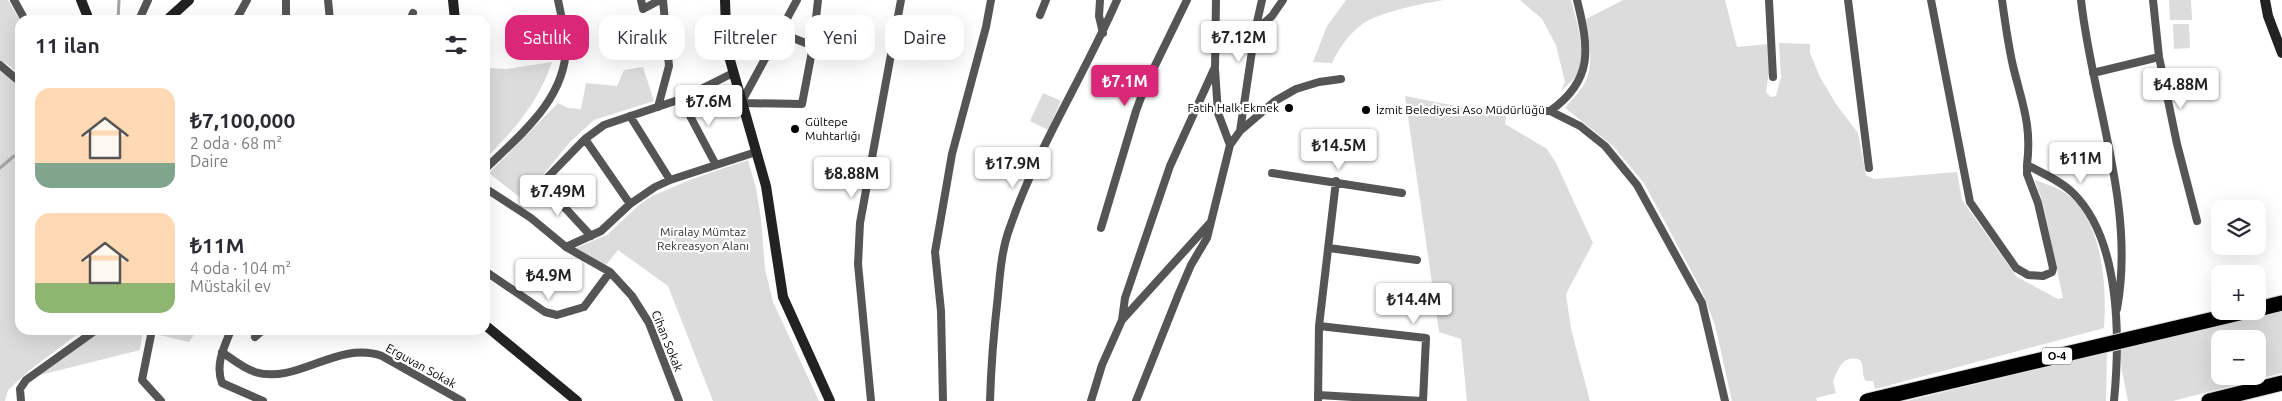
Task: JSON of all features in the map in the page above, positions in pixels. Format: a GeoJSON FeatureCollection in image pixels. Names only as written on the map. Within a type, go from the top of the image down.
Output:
{"type":"FeatureCollection","features":[{"type":"Feature","properties":{"kind":"highway"},"geometry":{"type":"LineString","coordinates":[[2266,307],[2282,303]]}},
{"type":"Feature","properties":{"kind":"highway","name":"O-4"},"geometry":{"type":"LineString","coordinates":[[1867,401],[2211,320]]}},
{"type":"Feature","properties":{"kind":"highway"},"geometry":{"type":"LineString","coordinates":[[2209,401],[2282,383]]}},
{"type":"Feature","properties":{"kind":"main road"},"geometry":{"type":"LineString","coordinates":[[81,0],[87,15]]}},
{"type":"Feature","properties":{"kind":"main road"},"geometry":{"type":"LineString","coordinates":[[172,15],[189,0]]}},
{"type":"Feature","properties":{"kind":"main road"},"geometry":{"type":"LineString","coordinates":[[453,0],[454,15]]}},
{"type":"Feature","properties":{"kind":"main road"},"geometry":{"type":"LineString","coordinates":[[725,0],[726,29],[733,73],[770,204],[783,297],[830,401]]}},
{"type":"Feature","properties":{"kind":"main road"},"geometry":{"type":"LineString","coordinates":[[2265,0],[2268,16],[2282,52]]}},
{"type":"Feature","properties":{"kind":"main road"},"geometry":{"type":"LineString","coordinates":[[490,329],[577,401]]}},
{"type":"Feature","properties":{"kind":"street"},"geometry":{"type":"LineString","coordinates":[[14,0],[22,15]]}},
{"type":"Feature","properties":{"kind":"street"},"geometry":{"type":"LineString","coordinates":[[141,15],[148,0]]}},
{"type":"Feature","properties":{"kind":"street"},"geometry":{"type":"LineString","coordinates":[[239,15],[247,0]]}},
{"type":"Feature","properties":{"kind":"street"},"geometry":{"type":"LineString","coordinates":[[286,0],[286,15]]}},
{"type":"Feature","properties":{"kind":"street"},"geometry":{"type":"LineString","coordinates":[[328,0],[330,15]]}},
{"type":"Feature","properties":{"kind":"street"},"geometry":{"type":"LineString","coordinates":[[490,164],[533,120],[546,104],[560,80],[566,46],[558,0]]}},
{"type":"Feature","properties":{"kind":"street"},"geometry":{"type":"LineString","coordinates":[[641,0],[643,9],[661,0],[669,66],[658,107]]}},
{"type":"Feature","properties":{"kind":"street"},"geometry":{"type":"LineString","coordinates":[[788,15],[796,0]]}},
{"type":"Feature","properties":{"kind":"street"},"geometry":{"type":"LineString","coordinates":[[816,15],[818,0]]}},
{"type":"Feature","properties":{"kind":"street"},"geometry":{"type":"LineString","coordinates":[[872,401],[858,264],[859,231],[864,192],[894,47],[901,0]]}},
{"type":"Feature","properties":{"kind":"street"},"geometry":{"type":"LineString","coordinates":[[942,401],[942,311],[935,252],[952,154],[986,28],[991,0]]}},
{"type":"Feature","properties":{"kind":"street"},"geometry":{"type":"LineString","coordinates":[[1040,15],[1046,0]]}},
{"type":"Feature","properties":{"kind":"street"},"geometry":{"type":"LineString","coordinates":[[1100,0],[1099,16],[1103,34]]}},
{"type":"Feature","properties":{"kind":"street"},"geometry":{"type":"LineString","coordinates":[[990,401],[992,349],[999,284],[1009,228],[1057,121],[1103,34],[1117,0]]}},
{"type":"Feature","properties":{"kind":"street"},"geometry":{"type":"LineString","coordinates":[[1101,228],[1139,102],[1187,0]]}},
{"type":"Feature","properties":{"kind":"street"},"geometry":{"type":"LineString","coordinates":[[1216,0],[1215,67],[1218,113],[1230,146]]}},
{"type":"Feature","properties":{"kind":"street"},"geometry":{"type":"LineString","coordinates":[[1240,132],[1255,31],[1262,0]]}},
{"type":"Feature","properties":{"kind":"street"},"geometry":{"type":"LineString","coordinates":[[1255,31],[1272,16],[1283,0]]}},
{"type":"Feature","properties":{"kind":"street"},"geometry":{"type":"LineString","coordinates":[[1550,111],[1571,94],[1583,72],[1585,41],[1577,0]]}},
{"type":"Feature","properties":{"kind":"street"},"geometry":{"type":"LineString","coordinates":[[1769,0],[1774,77]]}},
{"type":"Feature","properties":{"kind":"street"},"geometry":{"type":"LineString","coordinates":[[1848,0],[1869,168]]}},
{"type":"Feature","properties":{"kind":"street"},"geometry":{"type":"LineString","coordinates":[[1931,0],[1970,202],[2016,268],[2028,275],[2043,276],[2052,272],[2053,268],[2038,203],[2027,174],[2030,144],[2029,128],[2013,66],[2002,0]]}},
{"type":"Feature","properties":{"kind":"street"},"geometry":{"type":"LineString","coordinates":[[2081,0],[2087,47],[2118,208],[2122,273],[2116,317],[2114,401]]}},
{"type":"Feature","properties":{"kind":"street"},"geometry":{"type":"LineString","coordinates":[[2153,0],[2159,57],[2177,144],[2197,220]]}},
{"type":"Feature","properties":{"kind":"street"},"geometry":{"type":"LineString","coordinates":[[2093,73],[2159,57]]}},
{"type":"Feature","properties":{"kind":"street"},"geometry":{"type":"LineString","coordinates":[[763,60],[741,103],[802,104],[810,60]]}},
{"type":"Feature","properties":{"kind":"street"},"geometry":{"type":"LineString","coordinates":[[0,64],[15,78]]}},
{"type":"Feature","properties":{"kind":"street"},"geometry":{"type":"LineString","coordinates":[[1090,401],[1102,365],[1122,320],[1125,298],[1170,166],[1215,67]]}},
{"type":"Feature","properties":{"kind":"street"},"geometry":{"type":"LineString","coordinates":[[591,236],[542,182],[585,139],[604,125],[681,99],[733,73]]}},
{"type":"Feature","properties":{"kind":"street"},"geometry":{"type":"LineString","coordinates":[[1136,401],[1179,293],[1192,265],[1208,238],[1230,146],[1240,132],[1265,109],[1285,95],[1319,82],[1341,79]]}},
{"type":"Feature","properties":{"kind":"street"},"geometry":{"type":"LineString","coordinates":[[681,99],[716,165]]}},
{"type":"Feature","properties":{"kind":"street"},"geometry":{"type":"LineString","coordinates":[[1525,111],[1550,111],[1568,118],[1592,134],[1620,163],[1645,197],[1693,284],[1705,312],[1725,401]]}},
{"type":"Feature","properties":{"kind":"street"},"geometry":{"type":"LineString","coordinates":[[630,116],[670,180]]}},
{"type":"Feature","properties":{"kind":"street"},"geometry":{"type":"LineString","coordinates":[[585,139],[630,204]]}},
{"type":"Feature","properties":{"kind":"street"},"geometry":{"type":"LineString","coordinates":[[566,247],[602,231],[630,204],[670,180],[756,152]]}},
{"type":"Feature","properties":{"kind":"street"},"geometry":{"type":"LineString","coordinates":[[2027,165],[2072,191],[2088,212],[2105,252],[2112,283],[2116,317]]}},
{"type":"Feature","properties":{"kind":"street"},"geometry":{"type":"LineString","coordinates":[[1272,173],[1336,181],[1402,193]]}},
{"type":"Feature","properties":{"kind":"street"},"geometry":{"type":"LineString","coordinates":[[1319,326],[1426,338],[1422,401],[1318,398],[1319,326],[1336,181]]}},
{"type":"Feature","properties":{"kind":"street","name":"Cihan Sokak"},"geometry":{"type":"LineString","coordinates":[[490,191],[531,218],[566,247],[610,272],[644,313],[679,401]]}},
{"type":"Feature","properties":{"kind":"street"},"geometry":{"type":"LineString","coordinates":[[1122,320],[1213,220]]}},
{"type":"Feature","properties":{"kind":"street"},"geometry":{"type":"LineString","coordinates":[[1329,248],[1417,260]]}},
{"type":"Feature","properties":{"kind":"street"},"geometry":{"type":"LineString","coordinates":[[490,274],[545,312],[558,315],[584,307],[610,272]]}},
{"type":"Feature","properties":{"kind":"street"},"geometry":{"type":"LineString","coordinates":[[21,401],[20,389],[26,380],[89,335]]}},
{"type":"Feature","properties":{"kind":"street"},"geometry":{"type":"LineString","coordinates":[[151,335],[142,380],[161,401]]}},
{"type":"Feature","properties":{"kind":"street"},"geometry":{"type":"LineString","coordinates":[[229,335],[222,352],[219,372],[222,383],[263,401]]}},
{"type":"Feature","properties":{"kind":"street","name":"Erguvan Sokak"},"geometry":{"type":"LineString","coordinates":[[222,352],[247,369],[267,374],[303,367],[350,352],[371,352],[382,356],[462,401]]}},
{"type":"Feature","properties":{"kind":"green space"},"geometry":{"type":"Polygon","coordinates":[[[0,0],[8,0],[17,15],[15,15],[15,71],[0,60],[0,0]]]}},
{"type":"Feature","properties":{"kind":"green space"},"geometry":{"type":"Polygon","coordinates":[[[1346,0],[1444,0],[1402,8],[1372,19],[1364,23],[1350,36],[1332,63],[1313,62],[1327,26],[1346,0]]]}},
{"type":"Feature","properties":{"kind":"green space"},"geometry":{"type":"Polygon","coordinates":[[[1520,0],[1571,0],[1580,37],[1581,56],[1577,74],[1561,91],[1565,82],[1556,45],[1542,19],[1520,0]]]}},
{"type":"Feature","properties":{"kind":"green space"},"geometry":{"type":"Polygon","coordinates":[[[1623,0],[1725,0],[1737,47],[1768,44],[1770,66],[1766,92],[1771,97],[1776,96],[1781,77],[1779,43],[1810,44],[1810,53],[1820,77],[1836,104],[1858,133],[1866,175],[1874,179],[1957,172],[1962,200],[2017,277],[2058,299],[2063,298],[2043,204],[2035,180],[2065,193],[2073,199],[2083,212],[2091,226],[2097,243],[2105,295],[2104,328],[1875,389],[1873,381],[1866,381],[1860,360],[1849,359],[1842,363],[1833,381],[1836,393],[1816,398],[1817,401],[1732,401],[1715,325],[1701,289],[1644,183],[1613,146],[1565,108],[1581,89],[1589,73],[1590,46],[1586,19],[1623,0]]]}},
{"type":"Feature","properties":{"kind":"green space"},"geometry":{"type":"Polygon","coordinates":[[[2169,0],[2191,0],[2192,20],[2170,20],[2169,0]]]}},
{"type":"Feature","properties":{"kind":"green space"},"geometry":{"type":"Polygon","coordinates":[[[2173,24],[2189,24],[2190,48],[2174,49],[2173,24]]]}},
{"type":"Feature","properties":{"kind":"green space"},"geometry":{"type":"Polygon","coordinates":[[[552,62],[533,103],[490,154],[490,68],[506,69],[552,62]]]}},
{"type":"Feature","properties":{"kind":"green space"},"geometry":{"type":"Polygon","coordinates":[[[643,67],[654,101],[594,120],[569,143],[523,200],[490,174],[558,103],[568,108],[581,109],[586,83],[617,86],[624,70],[643,67]]]}},
{"type":"Feature","properties":{"kind":"green space"},"geometry":{"type":"Polygon","coordinates":[[[0,69],[15,84],[15,335],[76,335],[30,370],[8,390],[5,401],[0,401],[0,69]]]}},
{"type":"Feature","properties":{"kind":"green space"},"geometry":{"type":"Polygon","coordinates":[[[1043,93],[1061,101],[1048,130],[1030,121],[1043,93]]]}},
{"type":"Feature","properties":{"kind":"green space"},"geometry":{"type":"Polygon","coordinates":[[[1405,96],[1506,116],[1505,124],[1547,149],[1556,163],[1593,243],[1566,294],[1571,329],[1590,401],[1467,401],[1461,339],[1439,332],[1405,96]]]}},
{"type":"Feature","properties":{"kind":"green space","name":"Miralay Mümtaz Rekreasyon Alanı"},"geometry":{"type":"Polygon","coordinates":[[[748,160],[756,188],[761,219],[765,269],[773,302],[819,401],[713,401],[668,286],[618,250],[606,265],[576,248],[607,235],[639,205],[652,196],[692,179],[748,160]]]}},
{"type":"Feature","properties":{"kind":"green space"},"geometry":{"type":"Polygon","coordinates":[[[2282,311],[2282,373],[2266,377],[2266,330],[2211,330],[2211,385],[2235,385],[2173,401],[2128,401],[2120,349],[2244,320],[2266,320],[2266,315],[2282,311]]]}},
{"type":"Feature","properties":{"kind":"green space"},"geometry":{"type":"Polygon","coordinates":[[[95,335],[142,335],[140,350],[36,376],[95,335]]]}},
{"type":"Feature","properties":{"kind":"green space"},"geometry":{"type":"Polygon","coordinates":[[[159,335],[194,335],[189,342],[159,335]]]}},
{"type":"Feature","properties":{"kind":"green space"},"geometry":{"type":"Polygon","coordinates":[[[2107,352],[2106,401],[1907,401],[2107,352]]]}},
{"type":"Feature","properties":{"kind":"waterway"},"geometry":{"type":"LineString","coordinates":[[118,15],[119,0]]}},
{"type":"Feature","properties":{"kind":"waterway"},"geometry":{"type":"LineString","coordinates":[[0,168],[14,156]]}},
{"type":"Feature","properties":{"kind":"place","name":"Fatih Halk Ekmek"},"geometry":{"type":"Point","coordinates":[1289,108]}},
{"type":"Feature","properties":{"kind":"place","name":"İzmit Belediyesi Aso Müdürlüğü"},"geometry":{"type":"Point","coordinates":[1366,110]}},
{"type":"Feature","properties":{"kind":"place","name":"Gültepe Muhtarlığı"},"geometry":{"type":"Point","coordinates":[795,129]}}]}
